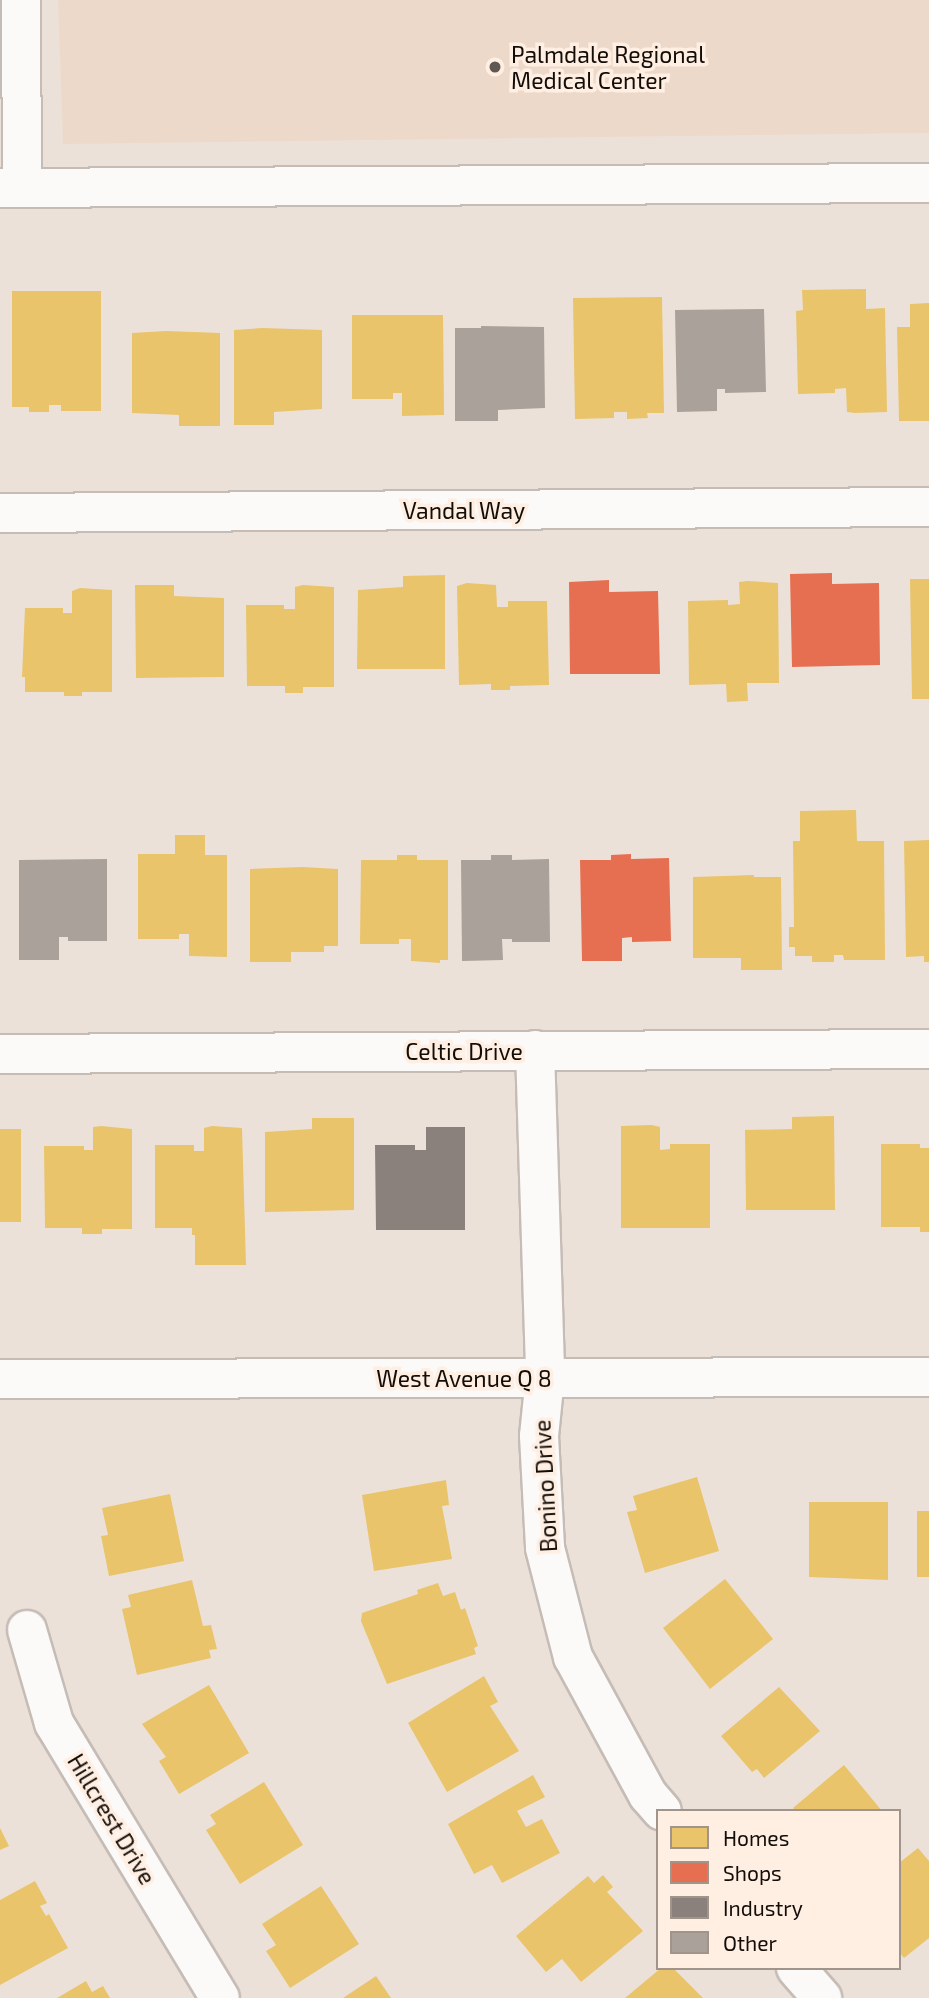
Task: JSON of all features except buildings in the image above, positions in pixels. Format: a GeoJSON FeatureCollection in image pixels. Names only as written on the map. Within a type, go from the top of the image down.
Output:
{"type":"FeatureCollection","features":[{"type":"Feature","properties":{"kind":"street"},"geometry":{"type":"LineString","coordinates":[[21,0],[11,188],[929,183]]}},
{"type":"Feature","properties":{"kind":"street","name":"Vandal Way"},"geometry":{"type":"LineString","coordinates":[[0,513],[929,507]]}},
{"type":"Feature","properties":{"kind":"street","name":"Celtic Drive"},"geometry":{"type":"LineString","coordinates":[[0,1054],[929,1049]]}},
{"type":"Feature","properties":{"kind":"street","name":"Bonino Drive"},"geometry":{"type":"LineString","coordinates":[[535,1050],[545,1377],[540,1436],[545,1548],[573,1657],[648,1795],[660,1809]]}},
{"type":"Feature","properties":{"kind":"street","name":"West Avenue Q 8"},"geometry":{"type":"LineString","coordinates":[[0,1379],[929,1377]]}},
{"type":"Feature","properties":{"kind":"street","name":"Hillcrest Drive"},"geometry":{"type":"LineString","coordinates":[[27,1630],[54,1723],[220,1998]]}},
{"type":"Feature","properties":{"kind":"street"},"geometry":{"type":"LineString","coordinates":[[798,1970],[822,1998]]}},
{"type":"Feature","properties":{"kind":"shaded area","name":"Palmdale Regional Medical Center"},"geometry":{"type":"Polygon","coordinates":[[[58,0],[929,0],[929,133],[63,144],[58,0]]]}},
{"type":"Feature","properties":{"kind":"place","name":"Palmdale Regional Medical Center"},"geometry":{"type":"Point","coordinates":[495,67]}}]}
